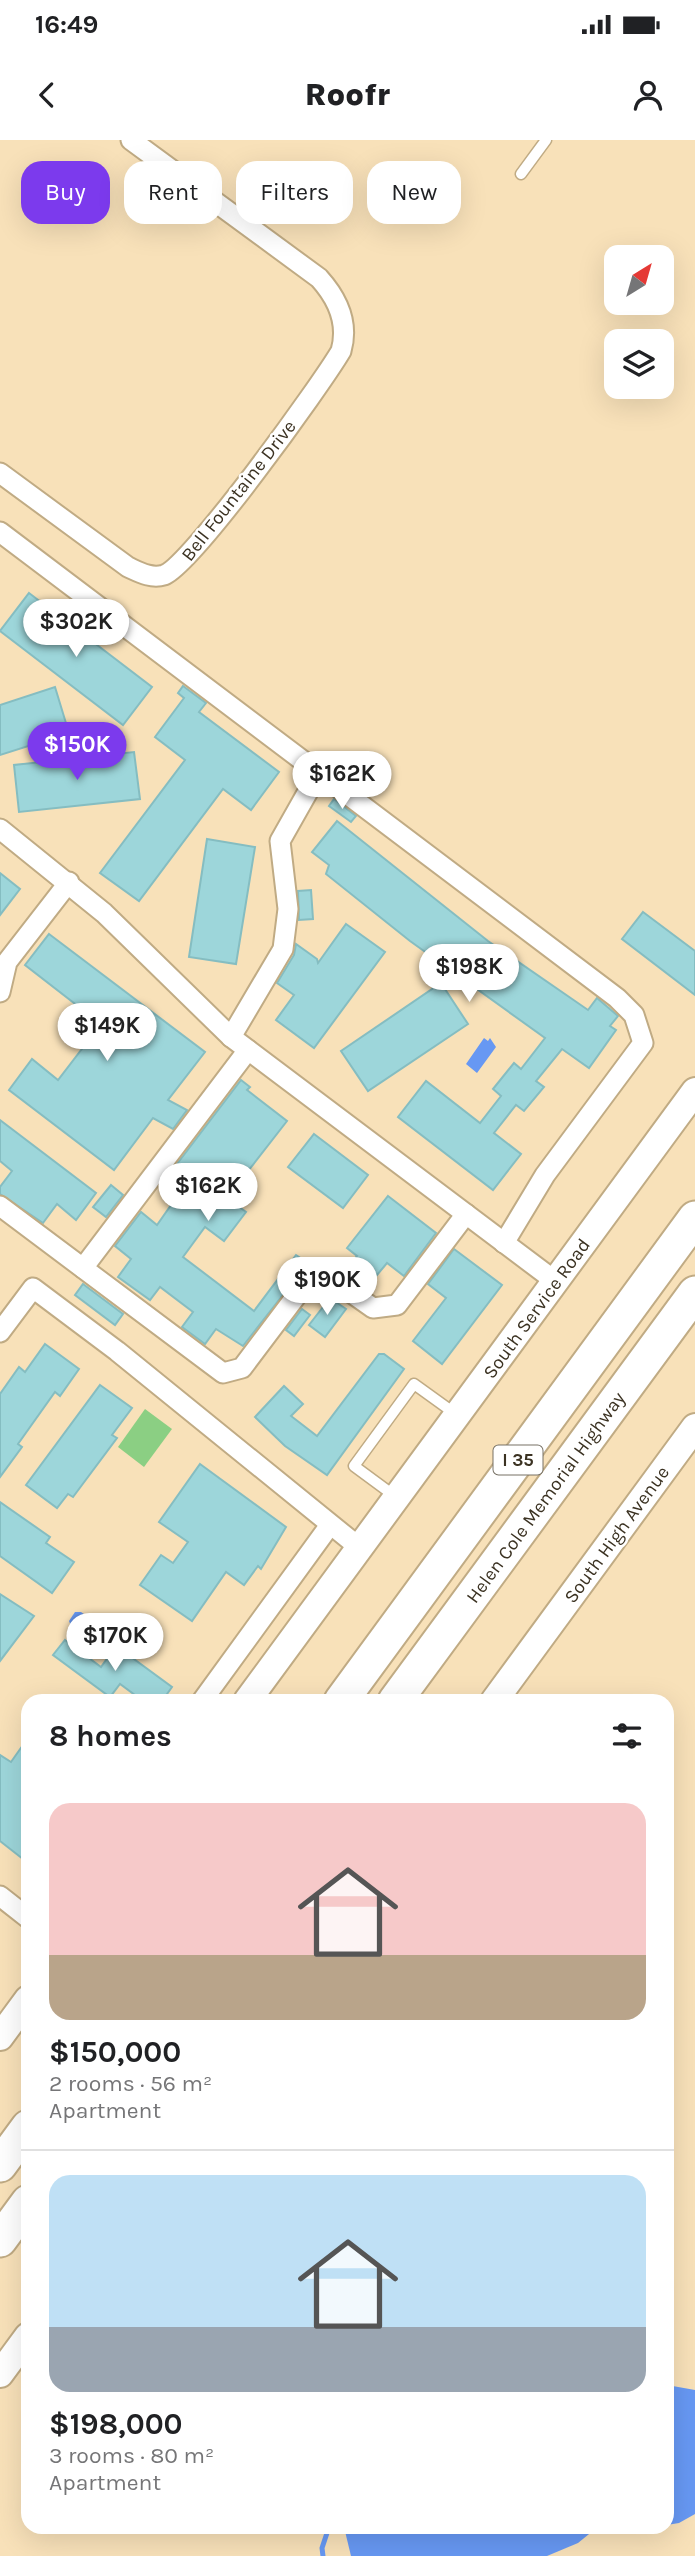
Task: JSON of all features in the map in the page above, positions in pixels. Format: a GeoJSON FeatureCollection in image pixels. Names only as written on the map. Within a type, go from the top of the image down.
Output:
{"type":"FeatureCollection","features":[{"type":"Feature","properties":{"kind":"highway","name":"I 35"},"geometry":{"type":"LineString","coordinates":[[346,1694],[695,1218]]}},
{"type":"Feature","properties":{"kind":"highway","name":"Helen Cole Memorial Highway"},"geometry":{"type":"LineString","coordinates":[[400,1694],[695,1293]]}},
{"type":"Feature","properties":{"kind":"highway"},"geometry":{"type":"LineString","coordinates":[[0,2165],[21,2136]]}},
{"type":"Feature","properties":{"kind":"highway"},"geometry":{"type":"LineString","coordinates":[[0,2240],[21,2212]]}},
{"type":"Feature","properties":{"kind":"main road","name":"South Service Road"},"geometry":{"type":"LineString","coordinates":[[252,1694],[695,1091]]}},
{"type":"Feature","properties":{"kind":"main road","name":"South High Avenue"},"geometry":{"type":"LineString","coordinates":[[499,1694],[695,1427]]}},
{"type":"Feature","properties":{"kind":"main road"},"geometry":{"type":"LineString","coordinates":[[0,2374],[21,2346]]}},
{"type":"Feature","properties":{"kind":"street","name":"Bell Fountaine Drive"},"geometry":{"type":"LineString","coordinates":[[0,473],[128,566],[147,575],[163,575],[177,567],[191,552],[341,351],[345,332],[337,301],[329,289],[310,271],[131,140]]}},
{"type":"Feature","properties":{"kind":"street"},"geometry":{"type":"LineString","coordinates":[[0,532],[617,998],[634,1015],[643,1043],[545,1175],[504,1243]]}},
{"type":"Feature","properties":{"kind":"street"},"geometry":{"type":"LineString","coordinates":[[231,1037],[283,949],[288,909],[280,841],[319,772]]}},
{"type":"Feature","properties":{"kind":"street"},"geometry":{"type":"LineString","coordinates":[[0,829],[69,882],[231,1037],[555,1281]]}},
{"type":"Feature","properties":{"kind":"street"},"geometry":{"type":"LineString","coordinates":[[0,992],[7,962],[69,882]]}},
{"type":"Feature","properties":{"kind":"street"},"geometry":{"type":"LineString","coordinates":[[82,1268],[248,1050]]}},
{"type":"Feature","properties":{"kind":"street"},"geometry":{"type":"LineString","coordinates":[[0,1206],[223,1373],[242,1368],[306,1283],[330,1277],[373,1308],[397,1305],[466,1214]]}},
{"type":"Feature","properties":{"kind":"street"},"geometry":{"type":"LineString","coordinates":[[0,1332],[33,1288],[117,1351],[360,1548]]}},
{"type":"Feature","properties":{"kind":"street"},"geometry":{"type":"LineString","coordinates":[[207,1694],[330,1525]]}},
{"type":"Feature","properties":{"kind":"street"},"geometry":{"type":"LineString","coordinates":[[0,1896],[21,1912]]}},
{"type":"Feature","properties":{"kind":"lane"},"geometry":{"type":"LineString","coordinates":[[521,174],[546,140]]}},
{"type":"Feature","properties":{"kind":"lane"},"geometry":{"type":"LineString","coordinates":[[396,1498],[355,1466],[414,1384],[457,1415]]}},
{"type":"Feature","properties":{"kind":"green space"},"geometry":{"type":"Polygon","coordinates":[[[145,1409],[172,1429],[144,1467],[118,1447],[145,1409]]]}},
{"type":"Feature","properties":{"kind":"water"},"geometry":{"type":"Polygon","coordinates":[[[484,1038],[488,1041],[490,1038],[496,1047],[477,1073],[466,1064],[484,1038]]]}},
{"type":"Feature","properties":{"kind":"water"},"geometry":{"type":"Polygon","coordinates":[[[75,1612],[81,1612],[101,1626],[90,1643],[73,1631],[69,1621],[75,1612]]]}},
{"type":"Feature","properties":{"kind":"water"},"geometry":{"type":"Polygon","coordinates":[[[674,2386],[695,2390],[695,2514],[674,2524],[674,2386]]]}},
{"type":"Feature","properties":{"kind":"water"},"geometry":{"type":"Polygon","coordinates":[[[346,2534],[589,2534],[578,2543],[547,2556],[351,2556],[346,2534]]]}},
{"type":"Feature","properties":{"kind":"building"},"geometry":{"type":"Polygon","coordinates":[[[29,593],[152,687],[123,725],[0,631],[29,593]]]}},
{"type":"Feature","properties":{"kind":"building"},"geometry":{"type":"Polygon","coordinates":[[[183,686],[206,703],[199,712],[279,772],[251,810],[223,789],[139,901],[100,873],[185,760],[155,737],[184,698],[178,693],[183,686]]]}},
{"type":"Feature","properties":{"kind":"building"},"geometry":{"type":"Polygon","coordinates":[[[55,687],[69,733],[0,755],[0,705],[55,687]]]}},
{"type":"Feature","properties":{"kind":"building"},"geometry":{"type":"Polygon","coordinates":[[[134,752],[140,799],[19,812],[14,765],[134,752]]]}},
{"type":"Feature","properties":{"kind":"building"},"geometry":{"type":"Polygon","coordinates":[[[334,799],[356,816],[351,822],[329,806],[334,799]]]}},
{"type":"Feature","properties":{"kind":"building"},"geometry":{"type":"Polygon","coordinates":[[[337,821],[488,941],[588,1010],[597,998],[618,1016],[610,1026],[616,1030],[589,1068],[562,1049],[536,1081],[544,1087],[524,1111],[516,1105],[494,1133],[521,1154],[493,1190],[398,1117],[426,1081],[480,1123],[501,1096],[493,1089],[514,1063],[521,1069],[545,1038],[410,941],[326,874],[329,865],[312,852],[337,821]]]}},
{"type":"Feature","properties":{"kind":"building"},"geometry":{"type":"Polygon","coordinates":[[[207,839],[255,847],[236,964],[189,957],[207,839]]]}},
{"type":"Feature","properties":{"kind":"building"},"geometry":{"type":"Polygon","coordinates":[[[0,873],[20,889],[0,915],[0,873]]]}},
{"type":"Feature","properties":{"kind":"building"},"geometry":{"type":"Polygon","coordinates":[[[311,890],[313,919],[299,920],[298,891],[311,890]]]}},
{"type":"Feature","properties":{"kind":"building"},"geometry":{"type":"Polygon","coordinates":[[[643,912],[695,951],[695,995],[622,939],[643,912]]]}},
{"type":"Feature","properties":{"kind":"building"},"geometry":{"type":"Polygon","coordinates":[[[346,924],[385,952],[314,1048],[276,1020],[294,995],[277,983],[294,955],[296,944],[317,959],[318,963],[346,924]]]}},
{"type":"Feature","properties":{"kind":"building"},"geometry":{"type":"Polygon","coordinates":[[[49,934],[205,1052],[168,1100],[187,1110],[173,1129],[153,1118],[114,1170],[9,1090],[32,1059],[58,1080],[101,1024],[25,965],[49,934]]]}},
{"type":"Feature","properties":{"kind":"building"},"geometry":{"type":"Polygon","coordinates":[[[441,983],[468,1024],[368,1091],[341,1051],[441,983]]]}},
{"type":"Feature","properties":{"kind":"building"},"geometry":{"type":"Polygon","coordinates":[[[241,1080],[250,1087],[247,1090],[287,1121],[227,1198],[246,1212],[224,1241],[205,1227],[183,1257],[254,1311],[296,1255],[308,1263],[243,1346],[216,1329],[205,1344],[182,1327],[193,1312],[160,1287],[150,1300],[118,1277],[131,1259],[115,1246],[141,1212],[157,1225],[192,1175],[177,1164],[241,1080]]]}},
{"type":"Feature","properties":{"kind":"building"},"geometry":{"type":"Polygon","coordinates":[[[0,1120],[96,1193],[76,1220],[57,1204],[43,1223],[0,1194],[0,1187],[12,1171],[0,1161],[0,1120]]]}},
{"type":"Feature","properties":{"kind":"building"},"geometry":{"type":"Polygon","coordinates":[[[314,1134],[368,1175],[343,1208],[288,1167],[314,1134]]]}},
{"type":"Feature","properties":{"kind":"building"},"geometry":{"type":"Polygon","coordinates":[[[111,1185],[123,1195],[106,1217],[93,1207],[111,1185]]]}},
{"type":"Feature","properties":{"kind":"building"},"geometry":{"type":"Polygon","coordinates":[[[388,1196],[436,1233],[404,1276],[387,1263],[372,1281],[350,1264],[357,1256],[347,1248],[388,1196]]]}},
{"type":"Feature","properties":{"kind":"building"},"geometry":{"type":"Polygon","coordinates":[[[454,1249],[502,1285],[442,1364],[413,1341],[446,1298],[428,1284],[454,1249]]]}},
{"type":"Feature","properties":{"kind":"building"},"geometry":{"type":"Polygon","coordinates":[[[83,1284],[123,1314],[115,1325],[75,1295],[83,1284]]]}},
{"type":"Feature","properties":{"kind":"building"},"geometry":{"type":"Polygon","coordinates":[[[330,1298],[346,1309],[325,1337],[309,1325],[330,1298]]]}},
{"type":"Feature","properties":{"kind":"building"},"geometry":{"type":"Polygon","coordinates":[[[302,1309],[310,1315],[294,1336],[286,1330],[302,1309]]]}},
{"type":"Feature","properties":{"kind":"building"},"geometry":{"type":"Polygon","coordinates":[[[45,1344],[79,1369],[60,1396],[55,1392],[18,1444],[22,1447],[0,1477],[0,1394],[19,1367],[25,1372],[45,1344]]]}},
{"type":"Feature","properties":{"kind":"building"},"geometry":{"type":"Polygon","coordinates":[[[379,1354],[384,1354],[404,1369],[327,1475],[285,1446],[255,1417],[284,1386],[303,1404],[291,1416],[317,1436],[379,1354]]]}},
{"type":"Feature","properties":{"kind":"building"},"geometry":{"type":"Polygon","coordinates":[[[100,1385],[132,1408],[112,1435],[117,1438],[73,1497],[68,1494],[57,1508],[26,1485],[100,1385]]]}},
{"type":"Feature","properties":{"kind":"building"},"geometry":{"type":"Polygon","coordinates":[[[200,1464],[286,1527],[261,1569],[258,1566],[244,1585],[226,1572],[192,1621],[140,1585],[161,1555],[173,1563],[188,1542],[159,1522],[200,1464]]]}},
{"type":"Feature","properties":{"kind":"building"},"geometry":{"type":"Polygon","coordinates":[[[0,1502],[50,1537],[46,1543],[74,1562],[52,1593],[0,1556],[0,1502]]]}},
{"type":"Feature","properties":{"kind":"building"},"geometry":{"type":"Polygon","coordinates":[[[0,1594],[34,1616],[0,1661],[0,1594]]]}},
{"type":"Feature","properties":{"kind":"building"},"geometry":{"type":"Polygon","coordinates":[[[65,1640],[101,1667],[116,1646],[172,1687],[167,1694],[134,1694],[120,1684],[112,1694],[106,1694],[53,1655],[65,1640]]]}},
{"type":"Feature","properties":{"kind":"building"},"geometry":{"type":"Polygon","coordinates":[[[21,1748],[21,1858],[0,1841],[0,1755],[11,1762],[21,1748]]]}},
{"type":"Feature","properties":{"kind":"waterway"},"geometry":{"type":"LineString","coordinates":[[323,2556],[322,2548],[327,2534]]}}]}
